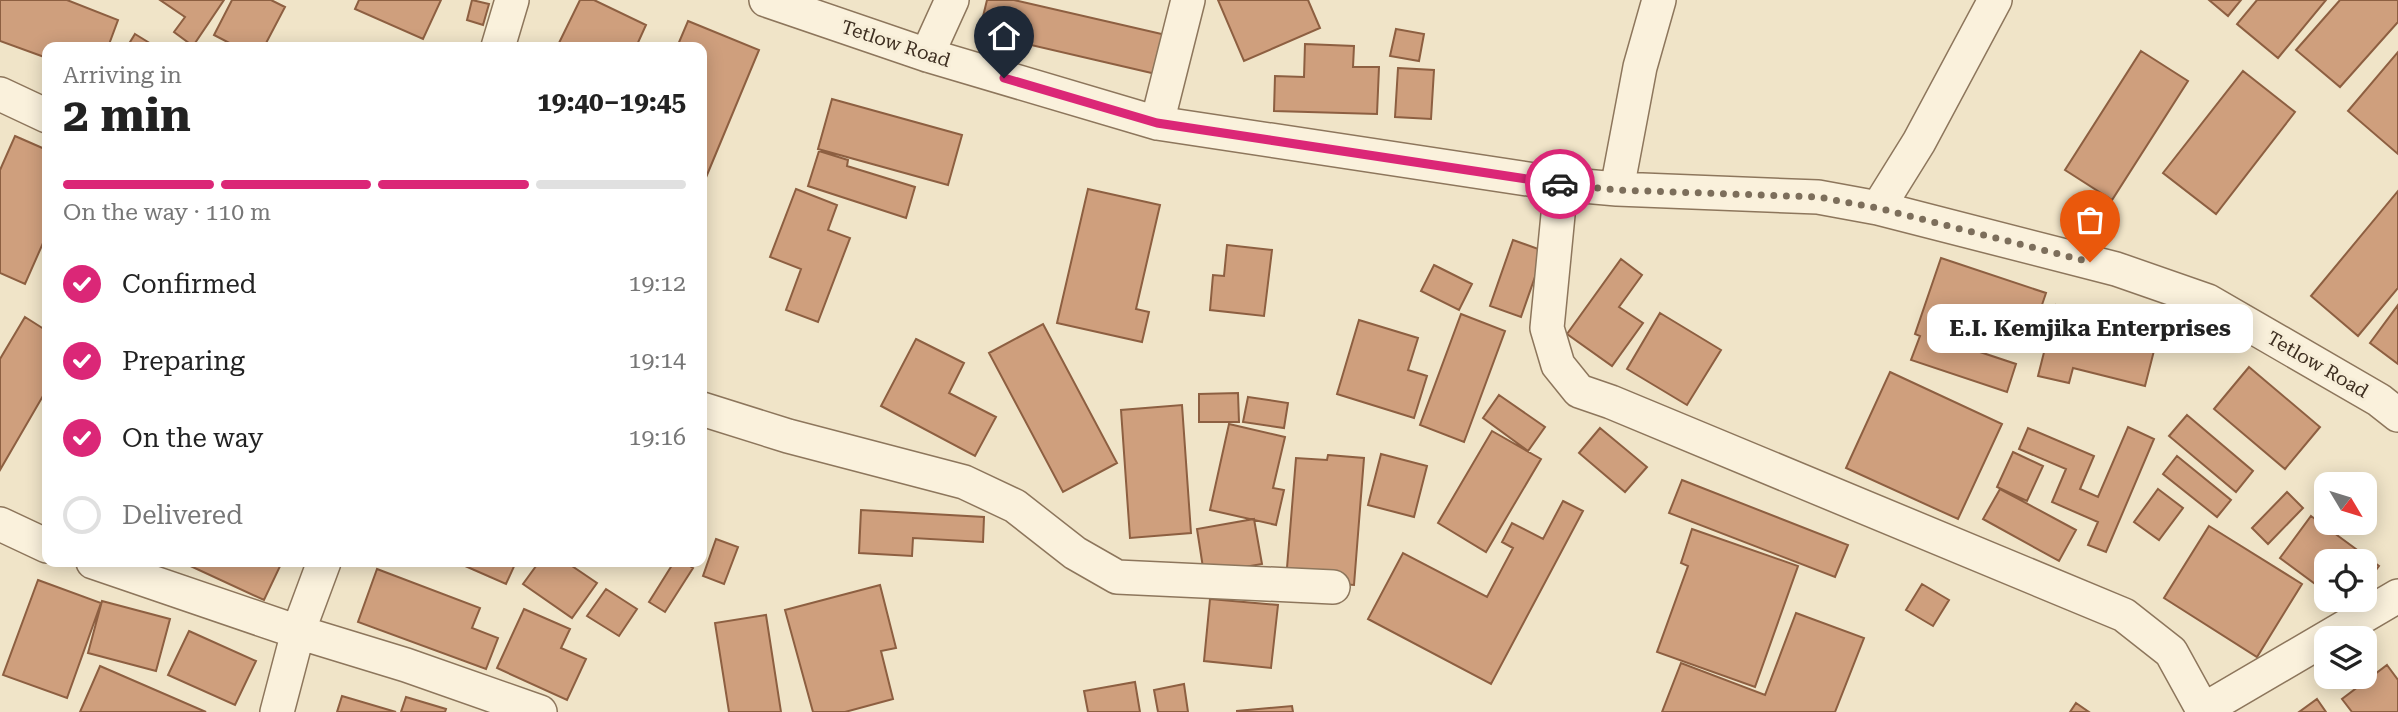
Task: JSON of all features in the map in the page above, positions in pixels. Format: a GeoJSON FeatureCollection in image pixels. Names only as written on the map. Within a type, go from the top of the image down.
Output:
{"type":"FeatureCollection","features":[{"type":"Feature","properties":{"kind":"street"},"geometry":{"type":"LineString","coordinates":[[499,42],[512,0]]}},
{"type":"Feature","properties":{"kind":"street","name":"Tetlow Road"},"geometry":{"type":"LineString","coordinates":[[766,0],[927,55],[1157,123],[1561,184],[1617,190],[1818,197],[1878,208],[2116,269],[2208,301],[2379,400],[2398,415]]}},
{"type":"Feature","properties":{"kind":"street"},"geometry":{"type":"LineString","coordinates":[[927,55],[952,0]]}},
{"type":"Feature","properties":{"kind":"street"},"geometry":{"type":"LineString","coordinates":[[1157,123],[1188,0]]}},
{"type":"Feature","properties":{"kind":"street"},"geometry":{"type":"LineString","coordinates":[[1617,190],[1640,66],[1659,0]]}},
{"type":"Feature","properties":{"kind":"street"},"geometry":{"type":"LineString","coordinates":[[1878,208],[1919,142],[1995,0]]}},
{"type":"Feature","properties":{"kind":"street"},"geometry":{"type":"LineString","coordinates":[[0,94],[42,114]]}},
{"type":"Feature","properties":{"kind":"street"},"geometry":{"type":"LineString","coordinates":[[1561,184],[1548,328],[1559,365],[1578,391],[1624,407],[2124,615],[2171,652],[2204,711],[2398,596]]}},
{"type":"Feature","properties":{"kind":"street"},"geometry":{"type":"LineString","coordinates":[[707,411],[788,436],[964,482],[1014,506],[1075,553],[1117,578],[1333,587]]}},
{"type":"Feature","properties":{"kind":"street"},"geometry":{"type":"LineString","coordinates":[[0,524],[42,544]]}},
{"type":"Feature","properties":{"kind":"street"},"geometry":{"type":"LineString","coordinates":[[108,567],[540,712]]}},
{"type":"Feature","properties":{"kind":"street"},"geometry":{"type":"LineString","coordinates":[[277,712],[298,632],[322,567]]}},
{"type":"Feature","properties":{"kind":"building"},"geometry":{"type":"Polygon","coordinates":[[[0,0],[67,0],[118,20],[110,42],[42,42],[42,56],[0,41],[0,0]]]}},
{"type":"Feature","properties":{"kind":"building"},"geometry":{"type":"Polygon","coordinates":[[[160,0],[224,0],[196,42],[188,42],[174,32],[185,17],[160,0]]]}},
{"type":"Feature","properties":{"kind":"building"},"geometry":{"type":"Polygon","coordinates":[[[232,0],[271,0],[285,7],[267,42],[227,42],[214,35],[232,0]]]}},
{"type":"Feature","properties":{"kind":"building"},"geometry":{"type":"Polygon","coordinates":[[[359,0],[441,0],[423,39],[355,9],[359,0]]]}},
{"type":"Feature","properties":{"kind":"building"},"geometry":{"type":"Polygon","coordinates":[[[472,0],[489,4],[483,25],[467,20],[472,0]]]}},
{"type":"Feature","properties":{"kind":"building"},"geometry":{"type":"Polygon","coordinates":[[[580,0],[594,0],[646,25],[638,42],[559,42],[580,0]]]}},
{"type":"Feature","properties":{"kind":"building"},"geometry":{"type":"Polygon","coordinates":[[[987,0],[1014,0],[1166,35],[1156,74],[979,33],[987,0]]]}},
{"type":"Feature","properties":{"kind":"building"},"geometry":{"type":"Polygon","coordinates":[[[1218,0],[1308,0],[1320,28],[1244,61],[1218,0]]]}},
{"type":"Feature","properties":{"kind":"building"},"geometry":{"type":"Polygon","coordinates":[[[2209,0],[2241,0],[2228,16],[2209,0]]]}},
{"type":"Feature","properties":{"kind":"building"},"geometry":{"type":"Polygon","coordinates":[[[2257,0],[2326,0],[2278,58],[2237,24],[2257,0]]]}},
{"type":"Feature","properties":{"kind":"building"},"geometry":{"type":"Polygon","coordinates":[[[2340,0],[2398,0],[2398,22],[2340,87],[2296,50],[2340,0]]]}},
{"type":"Feature","properties":{"kind":"building"},"geometry":{"type":"Polygon","coordinates":[[[688,21],[759,50],[707,175],[707,42],[679,42],[688,21]]]}},
{"type":"Feature","properties":{"kind":"building"},"geometry":{"type":"Polygon","coordinates":[[[1396,29],[1424,34],[1419,61],[1390,56],[1396,29]]]}},
{"type":"Feature","properties":{"kind":"building"},"geometry":{"type":"Polygon","coordinates":[[[135,34],[148,42],[130,42],[135,34]]]}},
{"type":"Feature","properties":{"kind":"building"},"geometry":{"type":"Polygon","coordinates":[[[1305,44],[1354,46],[1353,67],[1379,67],[1377,114],[1274,111],[1275,76],[1304,77],[1305,44]]]}},
{"type":"Feature","properties":{"kind":"building"},"geometry":{"type":"Polygon","coordinates":[[[2141,51],[2188,81],[2112,200],[2065,170],[2141,51]]]}},
{"type":"Feature","properties":{"kind":"building"},"geometry":{"type":"Polygon","coordinates":[[[2398,52],[2398,154],[2348,111],[2398,52]]]}},
{"type":"Feature","properties":{"kind":"building"},"geometry":{"type":"Polygon","coordinates":[[[1398,68],[1434,70],[1431,119],[1395,117],[1398,68]]]}},
{"type":"Feature","properties":{"kind":"building"},"geometry":{"type":"Polygon","coordinates":[[[2243,71],[2295,112],[2216,214],[2163,173],[2243,71]]]}},
{"type":"Feature","properties":{"kind":"building"},"geometry":{"type":"Polygon","coordinates":[[[832,99],[962,135],[948,185],[818,149],[832,99]]]}},
{"type":"Feature","properties":{"kind":"building"},"geometry":{"type":"Polygon","coordinates":[[[15,136],[42,148],[42,245],[25,284],[0,273],[0,170],[15,136]]]}},
{"type":"Feature","properties":{"kind":"building"},"geometry":{"type":"Polygon","coordinates":[[[819,151],[848,160],[847,166],[915,187],[906,218],[808,186],[819,151]]]}},
{"type":"Feature","properties":{"kind":"building"},"geometry":{"type":"Polygon","coordinates":[[[796,189],[837,205],[828,230],[850,238],[818,322],[786,310],[801,269],[770,257],[796,189]]]}},
{"type":"Feature","properties":{"kind":"building"},"geometry":{"type":"Polygon","coordinates":[[[1088,189],[1160,205],[1136,309],[1149,312],[1142,342],[1057,323],[1088,189]]]}},
{"type":"Feature","properties":{"kind":"building"},"geometry":{"type":"Polygon","coordinates":[[[2398,191],[2398,288],[2358,336],[2311,296],[2398,191]]]}},
{"type":"Feature","properties":{"kind":"building"},"geometry":{"type":"Polygon","coordinates":[[[1513,240],[1544,251],[1521,317],[1490,306],[1513,240]]]}},
{"type":"Feature","properties":{"kind":"building"},"geometry":{"type":"Polygon","coordinates":[[[1227,245],[1272,250],[1264,316],[1210,310],[1213,275],[1224,276],[1227,245]]]}},
{"type":"Feature","properties":{"kind":"building"},"geometry":{"type":"Polygon","coordinates":[[[1941,258],[2046,293],[2027,349],[1970,330],[1965,347],[2016,364],[2007,392],[1911,360],[1920,336],[1915,334],[1941,258]]]}},
{"type":"Feature","properties":{"kind":"building"},"geometry":{"type":"Polygon","coordinates":[[[1621,259],[1642,275],[1619,307],[1643,323],[1612,366],[1567,334],[1621,259]]]}},
{"type":"Feature","properties":{"kind":"building"},"geometry":{"type":"Polygon","coordinates":[[[1434,265],[1472,284],[1459,310],[1421,291],[1434,265]]]}},
{"type":"Feature","properties":{"kind":"building"},"geometry":{"type":"Polygon","coordinates":[[[2056,305],[2159,331],[2145,386],[2073,368],[2069,383],[2038,376],[2056,305]]]}},
{"type":"Feature","properties":{"kind":"building"},"geometry":{"type":"Polygon","coordinates":[[[2398,305],[2398,364],[2370,343],[2398,305]]]}},
{"type":"Feature","properties":{"kind":"building"},"geometry":{"type":"Polygon","coordinates":[[[1660,313],[1721,350],[1687,405],[1627,369],[1660,313]]]}},
{"type":"Feature","properties":{"kind":"building"},"geometry":{"type":"Polygon","coordinates":[[[1461,314],[1505,331],[1464,442],[1420,425],[1461,314]]]}},
{"type":"Feature","properties":{"kind":"building"},"geometry":{"type":"Polygon","coordinates":[[[25,317],[42,328],[42,398],[0,470],[0,359],[25,317]]]}},
{"type":"Feature","properties":{"kind":"building"},"geometry":{"type":"Polygon","coordinates":[[[1359,320],[1418,338],[1408,370],[1427,376],[1414,418],[1337,394],[1359,320]]]}},
{"type":"Feature","properties":{"kind":"building"},"geometry":{"type":"Polygon","coordinates":[[[1043,324],[1117,463],[1063,492],[989,353],[1043,324]]]}},
{"type":"Feature","properties":{"kind":"building"},"geometry":{"type":"Polygon","coordinates":[[[916,339],[964,363],[949,393],[996,417],[975,456],[881,406],[916,339]]]}},
{"type":"Feature","properties":{"kind":"building"},"geometry":{"type":"Polygon","coordinates":[[[2249,367],[2320,427],[2285,469],[2214,409],[2249,367]]]}},
{"type":"Feature","properties":{"kind":"building"},"geometry":{"type":"Polygon","coordinates":[[[1890,372],[2002,424],[1958,519],[1846,468],[1890,372]]]}},
{"type":"Feature","properties":{"kind":"building"},"geometry":{"type":"Polygon","coordinates":[[[1238,393],[1239,422],[1199,422],[1199,394],[1238,393]]]}},
{"type":"Feature","properties":{"kind":"building"},"geometry":{"type":"Polygon","coordinates":[[[1499,395],[1545,427],[1528,451],[1483,418],[1499,395]]]}},
{"type":"Feature","properties":{"kind":"building"},"geometry":{"type":"Polygon","coordinates":[[[1248,397],[1288,403],[1284,428],[1243,422],[1248,397]]]}},
{"type":"Feature","properties":{"kind":"building"},"geometry":{"type":"Polygon","coordinates":[[[1182,405],[1191,533],[1130,538],[1121,410],[1182,405]]]}},
{"type":"Feature","properties":{"kind":"building"},"geometry":{"type":"Polygon","coordinates":[[[2187,415],[2253,471],[2236,492],[2169,436],[2187,415]]]}},
{"type":"Feature","properties":{"kind":"building"},"geometry":{"type":"Polygon","coordinates":[[[1229,424],[1285,437],[1273,488],[1284,490],[1276,525],[1210,510],[1229,424]]]}},
{"type":"Feature","properties":{"kind":"building"},"geometry":{"type":"Polygon","coordinates":[[[2128,427],[2154,439],[2106,552],[2088,545],[2098,522],[2052,502],[2066,469],[2019,449],[2028,428],[2094,456],[2080,489],[2098,497],[2128,427]]]}},
{"type":"Feature","properties":{"kind":"building"},"geometry":{"type":"Polygon","coordinates":[[[1600,428],[1647,467],[1625,492],[1579,453],[1600,428]]]}},
{"type":"Feature","properties":{"kind":"building"},"geometry":{"type":"Polygon","coordinates":[[[1492,431],[1541,459],[1486,552],[1438,523],[1492,431]]]}},
{"type":"Feature","properties":{"kind":"building"},"geometry":{"type":"Polygon","coordinates":[[[2013,452],[2043,466],[2027,501],[1997,487],[2013,452]]]}},
{"type":"Feature","properties":{"kind":"building"},"geometry":{"type":"Polygon","coordinates":[[[1381,454],[1427,466],[1414,517],[1368,505],[1381,454]]]}},
{"type":"Feature","properties":{"kind":"building"},"geometry":{"type":"Polygon","coordinates":[[[1328,455],[1364,458],[1354,585],[1286,580],[1296,458],[1327,460],[1328,455]]]}},
{"type":"Feature","properties":{"kind":"building"},"geometry":{"type":"Polygon","coordinates":[[[2177,456],[2231,500],[2217,517],[2163,474],[2177,456]]]}},
{"type":"Feature","properties":{"kind":"building"},"geometry":{"type":"Polygon","coordinates":[[[1682,480],[1848,545],[1835,577],[1669,513],[1682,480]]]}},
{"type":"Feature","properties":{"kind":"building"},"geometry":{"type":"Polygon","coordinates":[[[2000,489],[2076,530],[2059,561],[1983,519],[2000,489]]]}},
{"type":"Feature","properties":{"kind":"building"},"geometry":{"type":"Polygon","coordinates":[[[2158,489],[2183,508],[2159,540],[2134,522],[2158,489]]]}},
{"type":"Feature","properties":{"kind":"building"},"geometry":{"type":"Polygon","coordinates":[[[2287,492],[2303,508],[2268,544],[2252,528],[2287,492]]]}},
{"type":"Feature","properties":{"kind":"building"},"geometry":{"type":"Polygon","coordinates":[[[1563,501],[1583,511],[1491,684],[1368,619],[1403,553],[1487,597],[1513,548],[1502,542],[1512,523],[1543,539],[1563,501]]]}},
{"type":"Feature","properties":{"kind":"building"},"geometry":{"type":"Polygon","coordinates":[[[861,510],[984,517],[983,542],[913,538],[912,556],[859,553],[861,510]]]}},
{"type":"Feature","properties":{"kind":"building"},"geometry":{"type":"Polygon","coordinates":[[[2311,516],[2314,518],[2314,536],[2338,536],[2356,549],[2314,549],[2314,583],[2280,558],[2311,516]]]}},
{"type":"Feature","properties":{"kind":"building"},"geometry":{"type":"Polygon","coordinates":[[[1254,519],[1262,564],[1204,574],[1197,529],[1254,519]]]}},
{"type":"Feature","properties":{"kind":"building"},"geometry":{"type":"Polygon","coordinates":[[[2209,526],[2302,584],[2257,657],[2164,598],[2209,526]]]}},
{"type":"Feature","properties":{"kind":"building"},"geometry":{"type":"Polygon","coordinates":[[[1692,529],[1798,566],[1755,687],[1657,652],[1688,566],[1681,563],[1692,529]]]}},
{"type":"Feature","properties":{"kind":"building"},"geometry":{"type":"Polygon","coordinates":[[[716,539],[738,547],[724,584],[703,576],[716,539]]]}},
{"type":"Feature","properties":{"kind":"building"},"geometry":{"type":"Polygon","coordinates":[[[192,567],[280,567],[264,600],[192,567]]]}},
{"type":"Feature","properties":{"kind":"building"},"geometry":{"type":"Polygon","coordinates":[[[467,567],[514,567],[506,584],[467,567]]]}},
{"type":"Feature","properties":{"kind":"building"},"geometry":{"type":"Polygon","coordinates":[[[535,567],[573,567],[597,583],[572,618],[523,584],[535,567]]]}},
{"type":"Feature","properties":{"kind":"building"},"geometry":{"type":"Polygon","coordinates":[[[671,567],[693,568],[665,612],[649,602],[671,567]]]}},
{"type":"Feature","properties":{"kind":"building"},"geometry":{"type":"Polygon","coordinates":[[[377,569],[480,608],[472,628],[498,638],[486,669],[358,622],[377,569]]]}},
{"type":"Feature","properties":{"kind":"building"},"geometry":{"type":"Polygon","coordinates":[[[38,580],[101,603],[67,698],[3,675],[38,580]]]}},
{"type":"Feature","properties":{"kind":"building"},"geometry":{"type":"Polygon","coordinates":[[[1922,584],[1949,600],[1933,626],[1906,610],[1922,584]]]}},
{"type":"Feature","properties":{"kind":"building"},"geometry":{"type":"Polygon","coordinates":[[[880,585],[896,648],[881,651],[893,699],[845,712],[813,712],[785,610],[880,585]]]}},
{"type":"Feature","properties":{"kind":"building"},"geometry":{"type":"Polygon","coordinates":[[[606,589],[637,609],[619,636],[587,616],[606,589]]]}},
{"type":"Feature","properties":{"kind":"building"},"geometry":{"type":"Polygon","coordinates":[[[1210,599],[1278,605],[1271,668],[1204,661],[1210,599]]]}},
{"type":"Feature","properties":{"kind":"building"},"geometry":{"type":"Polygon","coordinates":[[[102,601],[170,619],[156,671],[88,653],[102,601]]]}},
{"type":"Feature","properties":{"kind":"building"},"geometry":{"type":"Polygon","coordinates":[[[524,609],[570,629],[561,648],[586,659],[567,700],[497,668],[524,609]]]}},
{"type":"Feature","properties":{"kind":"building"},"geometry":{"type":"Polygon","coordinates":[[[1796,613],[1864,638],[1835,712],[1662,712],[1681,663],[1765,695],[1796,613]]]}},
{"type":"Feature","properties":{"kind":"building"},"geometry":{"type":"Polygon","coordinates":[[[766,615],[781,712],[729,712],[715,623],[766,615]]]}},
{"type":"Feature","properties":{"kind":"building"},"geometry":{"type":"Polygon","coordinates":[[[189,631],[256,661],[235,705],[168,675],[189,631]]]}},
{"type":"Feature","properties":{"kind":"building"},"geometry":{"type":"Polygon","coordinates":[[[2387,665],[2398,680],[2398,712],[2352,712],[2342,699],[2355,689],[2377,689],[2377,673],[2387,665]]]}},
{"type":"Feature","properties":{"kind":"building"},"geometry":{"type":"Polygon","coordinates":[[[100,666],[206,712],[80,712],[100,666]]]}},
{"type":"Feature","properties":{"kind":"building"},"geometry":{"type":"Polygon","coordinates":[[[1135,682],[1140,712],[1088,712],[1084,691],[1135,682]]]}},
{"type":"Feature","properties":{"kind":"building"},"geometry":{"type":"Polygon","coordinates":[[[1184,684],[1188,712],[1158,712],[1154,690],[1184,684]]]}},
{"type":"Feature","properties":{"kind":"building"},"geometry":{"type":"Polygon","coordinates":[[[342,696],[396,712],[337,712],[342,696]]]}},
{"type":"Feature","properties":{"kind":"building"},"geometry":{"type":"Polygon","coordinates":[[[406,697],[446,709],[445,712],[401,712],[406,697]]]}},
{"type":"Feature","properties":{"kind":"building"},"geometry":{"type":"Polygon","coordinates":[[[2317,699],[2326,712],[2299,712],[2317,699]]]}},
{"type":"Feature","properties":{"kind":"building"},"geometry":{"type":"Polygon","coordinates":[[[2076,703],[2089,712],[2070,712],[2076,703]]]}},
{"type":"Feature","properties":{"kind":"building"},"geometry":{"type":"Polygon","coordinates":[[[1292,706],[1293,712],[1237,712],[1237,711],[1292,706]]]}},
{"type":"Feature","properties":{"kind":"way so far"},"geometry":{"type":"LineString","coordinates":[[1560,184],[1617,190],[1818,197],[1878,208],[2090,262]]}},
{"type":"Feature","properties":{"kind":"place","name":"E.I. Kemjika Enterprises"},"geometry":{"type":"Point","coordinates":[2090,262]}},
{"type":"Feature","properties":{"kind":"route"},"geometry":{"type":"LineString","coordinates":[[1004,78],[1157,123],[1560,184]]}}]}
